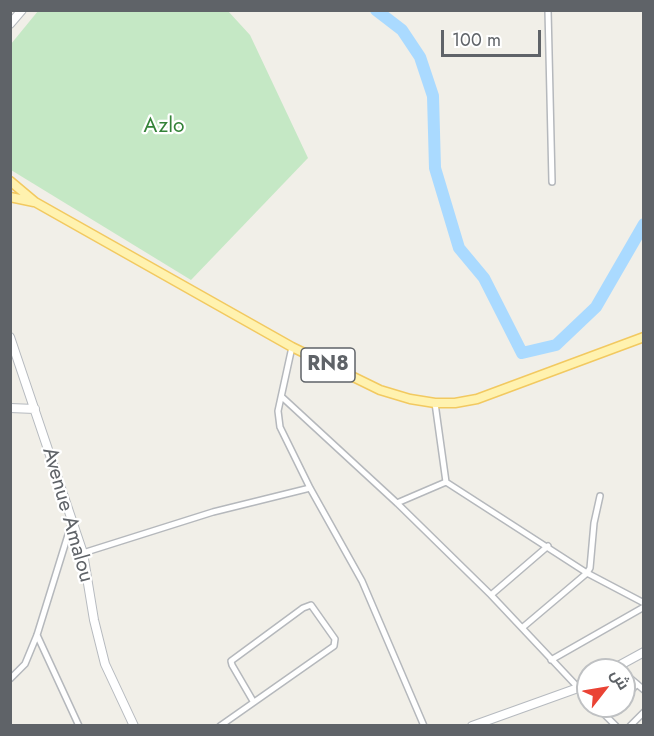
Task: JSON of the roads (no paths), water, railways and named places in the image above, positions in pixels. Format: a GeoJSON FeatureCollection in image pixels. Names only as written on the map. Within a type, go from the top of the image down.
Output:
{"type":"FeatureCollection","features":[{"type":"Feature","properties":{"kind":"main road"},"geometry":{"type":"LineString","coordinates":[[10,24],[22,10]]}},
{"type":"Feature","properties":{"kind":"main road","name":"RN8"},"geometry":{"type":"LineString","coordinates":[[10,181],[35,202],[292,347],[380,390],[410,399],[435,403],[455,403],[477,399],[644,336]]}},
{"type":"Feature","properties":{"kind":"main road","name":"RN8"},"geometry":{"type":"LineString","coordinates":[[10,197],[35,202]]}},
{"type":"Feature","properties":{"kind":"main road","name":"Avenue Amalou"},"geometry":{"type":"LineString","coordinates":[[10,337],[83,553],[94,620],[105,664],[134,726]]}},
{"type":"Feature","properties":{"kind":"main road"},"geometry":{"type":"LineString","coordinates":[[10,408],[35,409]]}},
{"type":"Feature","properties":{"kind":"main road"},"geometry":{"type":"LineString","coordinates":[[472,726],[576,689]]}},
{"type":"Feature","properties":{"kind":"street"},"geometry":{"type":"LineString","coordinates":[[548,10],[552,182]]}},
{"type":"Feature","properties":{"kind":"street"},"geometry":{"type":"LineString","coordinates":[[292,347],[278,411],[280,427],[310,488],[362,582],[424,726]]}},
{"type":"Feature","properties":{"kind":"street"},"geometry":{"type":"LineString","coordinates":[[282,397],[397,503],[491,595],[576,686]]}},
{"type":"Feature","properties":{"kind":"street"},"geometry":{"type":"LineString","coordinates":[[435,403],[446,482],[587,573],[644,605]]}},
{"type":"Feature","properties":{"kind":"street"},"geometry":{"type":"LineString","coordinates":[[397,503],[446,482]]}},
{"type":"Feature","properties":{"kind":"street"},"geometry":{"type":"LineString","coordinates":[[83,553],[213,512],[310,488]]}},
{"type":"Feature","properties":{"kind":"street"},"geometry":{"type":"LineString","coordinates":[[522,628],[587,573],[591,563],[594,523],[600,496]]}},
{"type":"Feature","properties":{"kind":"street"},"geometry":{"type":"LineString","coordinates":[[10,679],[25,664],[37,635],[72,522]]}},
{"type":"Feature","properties":{"kind":"street"},"geometry":{"type":"LineString","coordinates":[[491,595],[548,546]]}},
{"type":"Feature","properties":{"kind":"street"},"geometry":{"type":"LineString","coordinates":[[220,726],[336,644],[335,639],[311,605],[303,608],[231,661],[253,701]]}},
{"type":"Feature","properties":{"kind":"street"},"geometry":{"type":"LineString","coordinates":[[551,660],[644,605]]}},
{"type":"Feature","properties":{"kind":"street"},"geometry":{"type":"LineString","coordinates":[[37,635],[79,726]]}},
{"type":"Feature","properties":{"kind":"street"},"geometry":{"type":"LineString","coordinates":[[637,684],[644,690]]}},
{"type":"Feature","properties":{"kind":"street"},"geometry":{"type":"LineString","coordinates":[[630,726],[644,712]]}},
{"type":"Feature","properties":{"kind":"waterway"},"geometry":{"type":"LineString","coordinates":[[376,10],[402,30],[420,57],[433,96],[435,168],[459,248],[484,278],[522,353],[556,345],[596,307],[644,224]]}},
{"type":"Feature","properties":{"kind":"park label","name":"Azlo"},"geometry":{"type":"Point","coordinates":[164,127]}}]}
